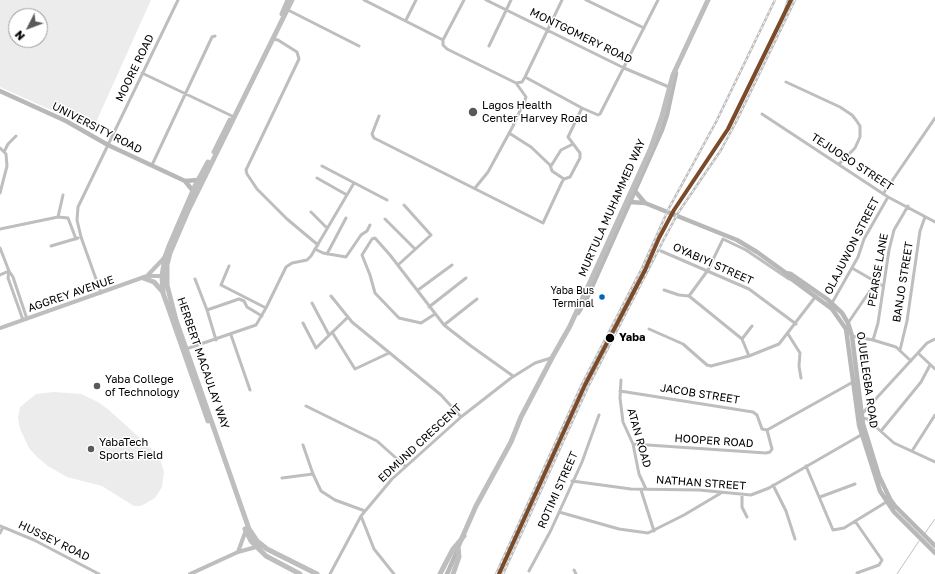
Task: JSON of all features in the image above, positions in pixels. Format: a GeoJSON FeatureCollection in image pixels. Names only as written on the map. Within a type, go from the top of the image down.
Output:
{"type":"FeatureCollection","features":[{"type":"Feature","properties":{"kind":"main road","name":"HERBERT MACAULAY WAY"},"geometry":{"type":"LineString","coordinates":[[288,0],[232,116],[198,180],[165,257],[162,276],[163,293],[246,530],[256,547],[266,556],[300,574]]}},
{"type":"Feature","properties":{"kind":"main road","name":"HERBERT MACAULAY WAY"},"geometry":{"type":"LineString","coordinates":[[292,0],[196,194],[170,253],[167,264],[167,285],[186,349],[252,536],[267,549],[317,574]]}},
{"type":"Feature","properties":{"kind":"main road","name":"MURTULA MUHAMMED WAY"},"geometry":{"type":"LineString","coordinates":[[449,574],[459,557],[458,547],[476,506],[511,442],[521,417],[552,356],[570,326],[650,150],[662,116],[669,87],[680,58],[708,0]]}},
{"type":"Feature","properties":{"kind":"main road"},"geometry":{"type":"LineString","coordinates":[[570,326],[587,298],[648,162],[667,115],[680,58]]}},
{"type":"Feature","properties":{"kind":"main road","name":"UNIVERSITY ROAD"},"geometry":{"type":"LineString","coordinates":[[0,92],[66,121],[108,145],[185,181]]}},
{"type":"Feature","properties":{"kind":"main road"},"geometry":{"type":"LineString","coordinates":[[185,181],[198,180]]}},
{"type":"Feature","properties":{"kind":"main road"},"geometry":{"type":"LineString","coordinates":[[185,181],[193,192]]}},
{"type":"Feature","properties":{"kind":"main road"},"geometry":{"type":"LineString","coordinates":[[635,191],[645,203]]}},
{"type":"Feature","properties":{"kind":"main road"},"geometry":{"type":"LineString","coordinates":[[630,202],[645,203]]}},
{"type":"Feature","properties":{"kind":"main road","name":"OJUELEGBA ROAD"},"geometry":{"type":"LineString","coordinates":[[645,203],[716,231],[757,252],[784,271],[797,283],[832,303],[848,323],[852,336],[861,416],[868,444],[888,501]]}},
{"type":"Feature","properties":{"kind":"main road","name":"OJUELEGBA ROAD"},"geometry":{"type":"LineString","coordinates":[[784,271],[791,274],[832,309],[846,329],[861,435],[880,491],[919,534],[935,546]]}},
{"type":"Feature","properties":{"kind":"main road"},"geometry":{"type":"LineString","coordinates":[[145,277],[154,282],[163,293]]}},
{"type":"Feature","properties":{"kind":"main road"},"geometry":{"type":"LineString","coordinates":[[440,574],[453,548],[464,536]]}},
{"type":"Feature","properties":{"kind":"main road","name":"OJUELEGBA ROAD"},"geometry":{"type":"LineString","coordinates":[[924,538],[935,553]]}},
{"type":"Feature","properties":{"kind":"street","name":"MOORE ROAD"},"geometry":{"type":"LineString","coordinates":[[101,293],[81,237],[77,220],[78,207],[178,0]]}},
{"type":"Feature","properties":{"kind":"street"},"geometry":{"type":"LineString","coordinates":[[364,0],[443,40]]}},
{"type":"Feature","properties":{"kind":"street"},"geometry":{"type":"LineString","coordinates":[[406,20],[416,0]]}},
{"type":"Feature","properties":{"kind":"street"},"geometry":{"type":"LineString","coordinates":[[464,0],[443,40],[443,45],[447,49],[516,83],[526,97],[488,172],[475,188]]}},
{"type":"Feature","properties":{"kind":"street","name":"MONTGOMERY ROAD"},"geometry":{"type":"LineString","coordinates":[[486,0],[624,68],[669,87]]}},
{"type":"Feature","properties":{"kind":"street"},"geometry":{"type":"LineString","coordinates":[[489,46],[512,0]]}},
{"type":"Feature","properties":{"kind":"street"},"geometry":{"type":"LineString","coordinates":[[516,83],[522,82],[525,77],[562,0]]}},
{"type":"Feature","properties":{"kind":"street"},"geometry":{"type":"LineString","coordinates":[[586,0],[644,28]]}},
{"type":"Feature","properties":{"kind":"street"},"geometry":{"type":"LineString","coordinates":[[525,77],[582,108],[598,115],[600,114],[658,0]]}},
{"type":"Feature","properties":{"kind":"street"},"geometry":{"type":"LineString","coordinates":[[288,10],[359,46]]}},
{"type":"Feature","properties":{"kind":"street"},"geometry":{"type":"LineString","coordinates":[[152,166],[212,37],[215,36]]}},
{"type":"Feature","properties":{"kind":"street"},"geometry":{"type":"LineString","coordinates":[[273,39],[278,40],[297,52],[299,59],[246,170],[256,189],[287,219],[318,245]]}},
{"type":"Feature","properties":{"kind":"street"},"geometry":{"type":"LineString","coordinates":[[142,73],[232,116]]}},
{"type":"Feature","properties":{"kind":"street"},"geometry":{"type":"LineString","coordinates":[[786,82],[852,115],[860,126],[860,137],[855,148],[839,164]]}},
{"type":"Feature","properties":{"kind":"street"},"geometry":{"type":"LineString","coordinates":[[379,116],[372,134],[374,138],[543,222],[564,179],[570,177],[580,158],[580,153],[568,137],[582,108]]}},
{"type":"Feature","properties":{"kind":"street","name":"TEJUOSO STREET"},"geometry":{"type":"LineString","coordinates":[[762,114],[883,194],[908,206],[935,222]]}},
{"type":"Feature","properties":{"kind":"street"},"geometry":{"type":"LineString","coordinates":[[883,194],[935,118]]}},
{"type":"Feature","properties":{"kind":"street"},"geometry":{"type":"LineString","coordinates":[[509,133],[530,147],[551,166],[552,171],[564,179]]}},
{"type":"Feature","properties":{"kind":"street"},"geometry":{"type":"LineString","coordinates":[[4,152],[9,143],[16,136]]}},
{"type":"Feature","properties":{"kind":"street"},"geometry":{"type":"LineString","coordinates":[[551,166],[561,150],[573,144]]}},
{"type":"Feature","properties":{"kind":"street"},"geometry":{"type":"LineString","coordinates":[[0,148],[4,152],[7,166],[0,193]]}},
{"type":"Feature","properties":{"kind":"street"},"geometry":{"type":"LineString","coordinates":[[322,166],[387,200]]}},
{"type":"Feature","properties":{"kind":"street"},"geometry":{"type":"LineString","coordinates":[[317,178],[347,195]]}},
{"type":"Feature","properties":{"kind":"street"},"geometry":{"type":"LineString","coordinates":[[186,349],[231,335],[256,325],[286,267],[292,263],[307,260],[318,245],[354,182]]}},
{"type":"Feature","properties":{"kind":"street"},"geometry":{"type":"LineString","coordinates":[[58,217],[63,194]]}},
{"type":"Feature","properties":{"kind":"street","name":"OLAJUWON STREET"},"geometry":{"type":"LineString","coordinates":[[832,303],[852,268],[864,239],[888,196]]}},
{"type":"Feature","properties":{"kind":"street"},"geometry":{"type":"LineString","coordinates":[[398,265],[431,235],[404,206]]}},
{"type":"Feature","properties":{"kind":"street","name":"PEARSE LANE"},"geometry":{"type":"LineString","coordinates":[[873,340],[894,230],[908,206]]}},
{"type":"Feature","properties":{"kind":"street"},"geometry":{"type":"LineString","coordinates":[[311,212],[328,228]]}},
{"type":"Feature","properties":{"kind":"street"},"geometry":{"type":"LineString","coordinates":[[0,228],[58,217],[68,218],[76,239]]}},
{"type":"Feature","properties":{"kind":"street","name":"BANJO STREET"},"geometry":{"type":"LineString","coordinates":[[900,350],[907,321],[920,231],[925,217]]}},
{"type":"Feature","properties":{"kind":"street"},"geometry":{"type":"LineString","coordinates":[[327,254],[346,218]]}},
{"type":"Feature","properties":{"kind":"street"},"geometry":{"type":"LineString","coordinates":[[385,219],[415,249]]}},
{"type":"Feature","properties":{"kind":"street"},"geometry":{"type":"LineString","coordinates":[[315,249],[327,254],[348,256],[361,235],[367,232],[370,225]]}},
{"type":"Feature","properties":{"kind":"street"},"geometry":{"type":"LineString","coordinates":[[51,246],[81,237]]}},
{"type":"Feature","properties":{"kind":"street"},"geometry":{"type":"LineString","coordinates":[[435,314],[421,323],[397,316],[375,293],[362,255],[373,237],[398,265],[444,325],[513,376]]}},
{"type":"Feature","properties":{"kind":"street"},"geometry":{"type":"LineString","coordinates":[[689,296],[716,257],[722,239],[746,250],[797,283]]}},
{"type":"Feature","properties":{"kind":"street"},"geometry":{"type":"LineString","coordinates":[[0,248],[8,271],[8,278],[25,319]]}},
{"type":"Feature","properties":{"kind":"street","name":"OYABIYI STREET"},"geometry":{"type":"LineString","coordinates":[[661,251],[749,289],[796,324]]}},
{"type":"Feature","properties":{"kind":"street"},"geometry":{"type":"LineString","coordinates":[[145,277],[165,257]]}},
{"type":"Feature","properties":{"kind":"street"},"geometry":{"type":"LineString","coordinates":[[418,290],[452,265]]}},
{"type":"Feature","properties":{"kind":"street"},"geometry":{"type":"LineString","coordinates":[[229,266],[220,285],[266,308]]}},
{"type":"Feature","properties":{"kind":"street"},"geometry":{"type":"LineString","coordinates":[[852,268],[883,286]]}},
{"type":"Feature","properties":{"kind":"street"},"geometry":{"type":"LineString","coordinates":[[0,274],[8,271]]}},
{"type":"Feature","properties":{"kind":"street"},"geometry":{"type":"LineString","coordinates":[[145,277],[162,276]]}},
{"type":"Feature","properties":{"kind":"street","name":"AGGREY AVENUE"},"geometry":{"type":"LineString","coordinates":[[0,328],[145,277]]}},
{"type":"Feature","properties":{"kind":"street"},"geometry":{"type":"LineString","coordinates":[[429,307],[466,278]]}},
{"type":"Feature","properties":{"kind":"street"},"geometry":{"type":"LineString","coordinates":[[195,279],[207,310],[216,340]]}},
{"type":"Feature","properties":{"kind":"street"},"geometry":{"type":"LineString","coordinates":[[848,323],[876,282]]}},
{"type":"Feature","properties":{"kind":"street"},"geometry":{"type":"LineString","coordinates":[[664,290],[679,295],[689,296],[742,339],[750,356]]}},
{"type":"Feature","properties":{"kind":"street","name":"OLAJUWON STREET"},"geometry":{"type":"LineString","coordinates":[[649,329],[683,344],[707,365],[711,366],[750,356],[779,344],[817,295]]}},
{"type":"Feature","properties":{"kind":"street"},"geometry":{"type":"LineString","coordinates":[[331,296],[347,318],[441,396],[461,416]]}},
{"type":"Feature","properties":{"kind":"street"},"geometry":{"type":"LineString","coordinates":[[207,310],[239,299],[244,301],[247,307],[262,316]]}},
{"type":"Feature","properties":{"kind":"street"},"geometry":{"type":"LineString","coordinates":[[444,325],[477,299]]}},
{"type":"Feature","properties":{"kind":"street"},"geometry":{"type":"LineString","coordinates":[[312,303],[355,369],[389,353]]}},
{"type":"Feature","properties":{"kind":"street"},"geometry":{"type":"LineString","coordinates":[[303,323],[316,348],[347,318]]}},
{"type":"Feature","properties":{"kind":"street"},"geometry":{"type":"LineString","coordinates":[[742,339],[752,326]]}},
{"type":"Feature","properties":{"kind":"street"},"geometry":{"type":"LineString","coordinates":[[788,334],[800,353],[799,366],[801,378]]}},
{"type":"Feature","properties":{"kind":"street"},"geometry":{"type":"LineString","coordinates":[[231,335],[250,390]]}},
{"type":"Feature","properties":{"kind":"street"},"geometry":{"type":"LineString","coordinates":[[852,336],[873,340],[900,350],[911,361]]}},
{"type":"Feature","properties":{"kind":"street"},"geometry":{"type":"LineString","coordinates":[[935,339],[927,343],[861,416],[867,419],[894,442],[935,462]]}},
{"type":"Feature","properties":{"kind":"street"},"geometry":{"type":"LineString","coordinates":[[918,353],[935,369]]}},
{"type":"Feature","properties":{"kind":"street","name":"EDMUND CRESCENT"},"geometry":{"type":"LineString","coordinates":[[330,574],[361,516],[405,466],[461,416],[513,376],[535,363],[550,360],[552,356]]}},
{"type":"Feature","properties":{"kind":"street"},"geometry":{"type":"LineString","coordinates":[[880,431],[921,382],[930,365]]}},
{"type":"Feature","properties":{"kind":"street","name":"ATAN ROAD"},"geometry":{"type":"LineString","coordinates":[[621,380],[620,406],[623,422],[633,444],[639,474],[646,489]]}},
{"type":"Feature","properties":{"kind":"street"},"geometry":{"type":"LineString","coordinates":[[767,430],[853,382]]}},
{"type":"Feature","properties":{"kind":"street","name":"JACOB STREET"},"geometry":{"type":"LineString","coordinates":[[620,391],[753,412],[757,415],[761,427],[767,430]]}},
{"type":"Feature","properties":{"kind":"street"},"geometry":{"type":"LineString","coordinates":[[306,406],[377,441],[405,466]]}},
{"type":"Feature","properties":{"kind":"street","name":"ROTIMI STREET"},"geometry":{"type":"LineString","coordinates":[[529,571],[582,462],[599,415]]}},
{"type":"Feature","properties":{"kind":"street"},"geometry":{"type":"LineString","coordinates":[[912,451],[935,415]]}},
{"type":"Feature","properties":{"kind":"street","name":"HOOPER ROAD"},"geometry":{"type":"LineString","coordinates":[[633,444],[766,453],[770,452],[772,449],[767,430]]}},
{"type":"Feature","properties":{"kind":"street","name":"NATHAN STREET"},"geometry":{"type":"LineString","coordinates":[[572,481],[641,490],[699,490],[742,496],[760,493],[861,435]]}},
{"type":"Feature","properties":{"kind":"street"},"geometry":{"type":"LineString","coordinates":[[303,446],[321,491],[327,496],[365,511]]}},
{"type":"Feature","properties":{"kind":"street"},"geometry":{"type":"LineString","coordinates":[[806,466],[833,530],[844,528],[888,501]]}},
{"type":"Feature","properties":{"kind":"street"},"geometry":{"type":"LineString","coordinates":[[282,478],[313,474]]}},
{"type":"Feature","properties":{"kind":"street"},"geometry":{"type":"LineString","coordinates":[[820,497],[856,484]]}},
{"type":"Feature","properties":{"kind":"street"},"geometry":{"type":"LineString","coordinates":[[773,485],[786,511],[795,539]]}},
{"type":"Feature","properties":{"kind":"street"},"geometry":{"type":"LineString","coordinates":[[641,490],[654,531]]}},
{"type":"Feature","properties":{"kind":"street"},"geometry":{"type":"LineString","coordinates":[[559,512],[620,529],[638,532],[654,531],[721,493]]}},
{"type":"Feature","properties":{"kind":"street"},"geometry":{"type":"LineString","coordinates":[[742,496],[742,507],[747,517]]}},
{"type":"Feature","properties":{"kind":"street"},"geometry":{"type":"LineString","coordinates":[[361,516],[374,549],[394,574]]}},
{"type":"Feature","properties":{"kind":"street"},"geometry":{"type":"LineString","coordinates":[[856,521],[882,560],[879,565],[857,573]]}},
{"type":"Feature","properties":{"kind":"street"},"geometry":{"type":"LineString","coordinates":[[0,533],[1,526]]}},
{"type":"Feature","properties":{"kind":"street","name":"HUSSEY ROAD"},"geometry":{"type":"LineString","coordinates":[[1,526],[34,540],[99,574]]}},
{"type":"Feature","properties":{"kind":"street"},"geometry":{"type":"LineString","coordinates":[[238,552],[246,530]]}},
{"type":"Feature","properties":{"kind":"street"},"geometry":{"type":"LineString","coordinates":[[190,574],[238,552],[256,547]]}},
{"type":"Feature","properties":{"kind":"street"},"geometry":{"type":"LineString","coordinates":[[574,570],[576,574]]}},
{"type":"Feature","properties":{"kind":"shaded area"},"geometry":{"type":"Polygon","coordinates":[[[0,0],[151,0],[93,129],[0,87],[0,0]]]}},
{"type":"Feature","properties":{"kind":"shaded area","name":"YabaTech Sports Field"},"geometry":{"type":"Polygon","coordinates":[[[54,392],[81,394],[98,402],[109,410],[153,450],[160,459],[164,472],[162,487],[155,498],[141,506],[134,506],[102,486],[67,477],[48,466],[37,457],[29,448],[20,429],[18,418],[20,407],[36,394],[54,392]]]}},
{"type":"Feature","properties":{"kind":"waterway"},"geometry":{"type":"LineString","coordinates":[[925,533],[935,519]]}},
{"type":"Feature","properties":{"kind":"waterway"},"geometry":{"type":"LineString","coordinates":[[897,574],[919,541]]}},
{"type":"Feature","properties":{"kind":"railway"},"geometry":{"type":"LineString","coordinates":[[496,574],[582,384],[642,268],[669,208],[716,122],[775,0]]}},
{"type":"Feature","properties":{"kind":"railway"},"geometry":{"type":"LineString","coordinates":[[783,17],[788,0]]}},
{"type":"Feature","properties":{"kind":"railway"},"geometry":{"type":"LineString","coordinates":[[503,574],[588,387],[678,213],[721,150],[736,122],[795,0]]}},
{"type":"Feature","properties":{"kind":"transit line"},"geometry":{"type":"LineString","coordinates":[[499,574],[585,385],[645,270],[659,238],[674,210],[728,129],[791,0]]}},
{"type":"Feature","properties":{"kind":"place","name":"Lagos Health Center Harvey Road"},"geometry":{"type":"Point","coordinates":[473,112]}},
{"type":"Feature","properties":{"kind":"place","name":"Yaba Bus Terminal"},"geometry":{"type":"Point","coordinates":[602,297]}},
{"type":"Feature","properties":{"kind":"place","name":"Yaba"},"geometry":{"type":"Point","coordinates":[610,338]}},
{"type":"Feature","properties":{"kind":"place","name":"Yaba College of Technology"},"geometry":{"type":"Point","coordinates":[97,386]}},
{"type":"Feature","properties":{"kind":"place","name":"YabaTech Sports Field"},"geometry":{"type":"Point","coordinates":[91,449]}}]}
